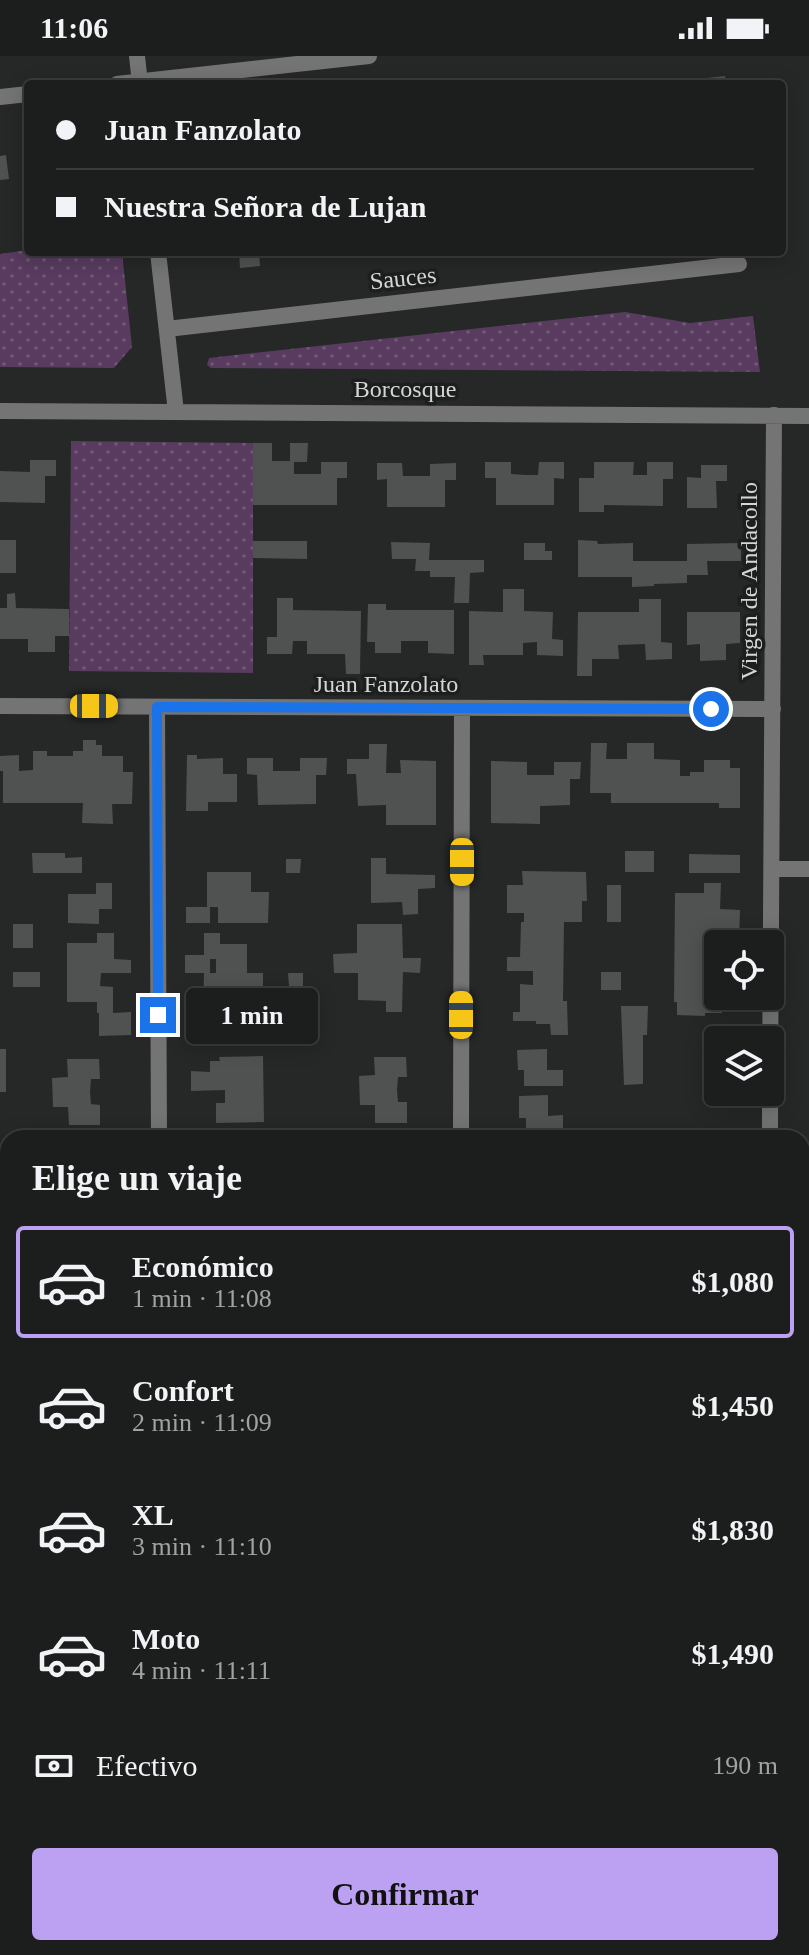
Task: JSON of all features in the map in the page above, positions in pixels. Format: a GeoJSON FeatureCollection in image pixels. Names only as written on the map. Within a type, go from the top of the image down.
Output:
{"type":"FeatureCollection","features":[{"type":"Feature","properties":{"kind":"street"},"geometry":{"type":"LineString","coordinates":[[137,56],[140,80]]}},
{"type":"Feature","properties":{"kind":"street"},"geometry":{"type":"LineString","coordinates":[[165,80],[369,56]]}},
{"type":"Feature","properties":{"kind":"street"},"geometry":{"type":"LineString","coordinates":[[0,97],[24,94]]}},
{"type":"Feature","properties":{"kind":"street"},"geometry":{"type":"LineString","coordinates":[[158,256],[176,412]]}},
{"type":"Feature","properties":{"kind":"street","name":"Sauces"},"geometry":{"type":"LineString","coordinates":[[167,329],[739,264]]}},
{"type":"Feature","properties":{"kind":"street","name":"Borcosque"},"geometry":{"type":"LineString","coordinates":[[0,411],[809,416]]}},
{"type":"Feature","properties":{"kind":"street","name":"Virgen de Andacollo"},"geometry":{"type":"LineString","coordinates":[[770,1026],[774,415]]}},
{"type":"Feature","properties":{"kind":"street","name":"Juan Fanzolato"},"geometry":{"type":"LineString","coordinates":[[0,706],[773,709]]}},
{"type":"Feature","properties":{"kind":"street"},"geometry":{"type":"LineString","coordinates":[[157,707],[159,1130]]}},
{"type":"Feature","properties":{"kind":"street"},"geometry":{"type":"LineString","coordinates":[[461,1130],[462,708]]}},
{"type":"Feature","properties":{"kind":"street"},"geometry":{"type":"LineString","coordinates":[[772,869],[809,869]]}},
{"type":"Feature","properties":{"kind":"street","name":"Virgen de Andacollo"},"geometry":{"type":"LineString","coordinates":[[770,1106],[770,1130]]}},
{"type":"Feature","properties":{"kind":"shaded area"},"geometry":{"type":"Polygon","coordinates":[[[24,251],[24,256],[122,256],[132,347],[114,368],[0,367],[0,254],[24,251]]]}},
{"type":"Feature","properties":{"kind":"shaded area"},"geometry":{"type":"Polygon","coordinates":[[[625,312],[690,323],[753,316],[760,372],[211,368],[207,365],[209,358],[625,312]]]}},
{"type":"Feature","properties":{"kind":"shaded area"},"geometry":{"type":"Polygon","coordinates":[[[71,441],[253,443],[253,673],[69,671],[71,441]]]}},
{"type":"Feature","properties":{"kind":"building"},"geometry":{"type":"Polygon","coordinates":[[[725,76],[726,80],[698,80],[725,76]]]}},
{"type":"Feature","properties":{"kind":"building"},"geometry":{"type":"Polygon","coordinates":[[[6,155],[9,179],[0,180],[0,156],[6,155]]]}},
{"type":"Feature","properties":{"kind":"building"},"geometry":{"type":"Polygon","coordinates":[[[239,256],[259,256],[260,266],[240,268],[239,256]]]}},
{"type":"Feature","properties":{"kind":"building"},"geometry":{"type":"Polygon","coordinates":[[[253,443],[272,443],[272,461],[290,461],[290,443],[308,443],[307,462],[294,462],[294,474],[321,474],[321,462],[347,462],[347,478],[337,478],[337,505],[253,505],[253,443]]]}},
{"type":"Feature","properties":{"kind":"building"},"geometry":{"type":"Polygon","coordinates":[[[30,460],[56,460],[56,476],[45,476],[45,503],[0,502],[0,471],[30,472],[30,460]]]}},
{"type":"Feature","properties":{"kind":"building"},"geometry":{"type":"Polygon","coordinates":[[[485,462],[511,462],[511,474],[538,475],[539,462],[564,462],[564,479],[554,478],[554,505],[496,505],[496,478],[485,478],[485,462]]]}},
{"type":"Feature","properties":{"kind":"building"},"geometry":{"type":"Polygon","coordinates":[[[594,462],[634,462],[633,475],[647,475],[647,462],[673,462],[673,479],[663,479],[663,506],[604,505],[604,512],[579,512],[579,478],[594,478],[594,462]]]}},
{"type":"Feature","properties":{"kind":"building"},"geometry":{"type":"Polygon","coordinates":[[[377,463],[402,463],[403,476],[430,476],[430,464],[456,463],[456,480],[445,480],[445,507],[387,507],[387,479],[377,480],[377,463]]]}},
{"type":"Feature","properties":{"kind":"building"},"geometry":{"type":"Polygon","coordinates":[[[701,465],[727,465],[727,481],[716,481],[717,508],[687,508],[687,477],[701,478],[701,465]]]}},
{"type":"Feature","properties":{"kind":"building"},"geometry":{"type":"Polygon","coordinates":[[[0,540],[16,540],[16,573],[0,573],[0,540]]]}},
{"type":"Feature","properties":{"kind":"building"},"geometry":{"type":"Polygon","coordinates":[[[578,540],[597,541],[598,544],[633,543],[633,561],[687,561],[687,544],[741,543],[741,561],[707,561],[708,575],[687,575],[687,583],[632,587],[632,577],[578,577],[578,540]]]}},
{"type":"Feature","properties":{"kind":"building"},"geometry":{"type":"Polygon","coordinates":[[[253,541],[307,541],[307,559],[253,558],[253,541]]]}},
{"type":"Feature","properties":{"kind":"building"},"geometry":{"type":"Polygon","coordinates":[[[391,542],[430,543],[429,560],[484,560],[484,572],[470,573],[469,603],[454,603],[455,577],[430,577],[430,571],[415,571],[416,559],[392,559],[391,542]]]}},
{"type":"Feature","properties":{"kind":"building"},"geometry":{"type":"Polygon","coordinates":[[[524,543],[545,543],[545,551],[552,551],[552,560],[524,560],[524,543]]]}},
{"type":"Feature","properties":{"kind":"building"},"geometry":{"type":"Polygon","coordinates":[[[503,589],[524,589],[524,611],[553,612],[552,639],[563,640],[563,656],[537,655],[537,642],[523,643],[523,655],[483,655],[484,665],[469,665],[469,611],[503,612],[503,589]]]}},
{"type":"Feature","properties":{"kind":"building"},"geometry":{"type":"Polygon","coordinates":[[[15,593],[16,608],[69,609],[69,636],[55,636],[55,652],[28,652],[28,639],[0,639],[0,608],[7,608],[7,594],[15,593]]]}},
{"type":"Feature","properties":{"kind":"building"},"geometry":{"type":"Polygon","coordinates":[[[277,598],[293,598],[293,610],[361,611],[360,674],[346,674],[345,654],[307,654],[307,641],[293,641],[292,654],[267,654],[267,637],[277,637],[277,598]]]}},
{"type":"Feature","properties":{"kind":"building"},"geometry":{"type":"Polygon","coordinates":[[[639,599],[661,599],[661,642],[672,643],[672,659],[646,660],[645,644],[618,645],[619,659],[592,659],[592,676],[577,676],[578,612],[639,612],[639,599]]]}},
{"type":"Feature","properties":{"kind":"building"},"geometry":{"type":"Polygon","coordinates":[[[368,604],[386,604],[386,610],[454,610],[454,654],[428,653],[428,641],[401,641],[401,653],[375,653],[375,642],[367,642],[368,604]]]}},
{"type":"Feature","properties":{"kind":"building"},"geometry":{"type":"Polygon","coordinates":[[[687,612],[740,612],[740,643],[726,644],[726,660],[700,661],[700,644],[687,645],[687,612]]]}},
{"type":"Feature","properties":{"kind":"building"},"geometry":{"type":"Polygon","coordinates":[[[83,740],[96,740],[96,745],[102,745],[102,756],[123,756],[123,772],[133,772],[132,804],[112,804],[113,824],[82,823],[83,803],[3,803],[0,756],[19,755],[19,771],[33,770],[33,751],[47,751],[47,756],[73,756],[73,751],[83,751],[83,740]]]}},
{"type":"Feature","properties":{"kind":"building"},"geometry":{"type":"Polygon","coordinates":[[[591,743],[607,743],[606,759],[627,759],[627,743],[654,743],[654,759],[680,760],[680,776],[704,772],[704,760],[730,760],[730,768],[740,768],[740,808],[719,808],[719,803],[611,803],[611,793],[590,793],[591,743]]]}},
{"type":"Feature","properties":{"kind":"building"},"geometry":{"type":"Polygon","coordinates":[[[369,744],[387,744],[386,773],[401,773],[400,760],[436,761],[436,825],[386,825],[386,805],[358,806],[356,774],[347,774],[347,759],[369,759],[369,744]]]}},
{"type":"Feature","properties":{"kind":"building"},"geometry":{"type":"Polygon","coordinates":[[[187,755],[197,755],[197,759],[223,758],[223,774],[237,774],[237,802],[208,802],[208,811],[186,811],[187,755]]]}},
{"type":"Feature","properties":{"kind":"building"},"geometry":{"type":"Polygon","coordinates":[[[247,758],[273,758],[273,771],[300,771],[300,758],[327,758],[326,775],[316,775],[316,804],[258,805],[257,775],[247,774],[247,758]]]}},
{"type":"Feature","properties":{"kind":"building"},"geometry":{"type":"Polygon","coordinates":[[[491,761],[527,762],[527,775],[554,775],[554,762],[581,762],[580,779],[570,779],[570,805],[540,806],[540,824],[491,823],[491,761]]]}},
{"type":"Feature","properties":{"kind":"building"},"geometry":{"type":"Polygon","coordinates":[[[625,851],[654,851],[654,872],[625,872],[625,851]]]}},
{"type":"Feature","properties":{"kind":"building"},"geometry":{"type":"Polygon","coordinates":[[[32,853],[65,853],[65,858],[82,857],[82,873],[33,873],[32,853]]]}},
{"type":"Feature","properties":{"kind":"building"},"geometry":{"type":"Polygon","coordinates":[[[689,854],[740,855],[740,873],[689,873],[689,854]]]}},
{"type":"Feature","properties":{"kind":"building"},"geometry":{"type":"Polygon","coordinates":[[[371,858],[386,858],[386,874],[435,875],[435,888],[418,889],[418,914],[403,915],[402,902],[371,903],[371,858]]]}},
{"type":"Feature","properties":{"kind":"building"},"geometry":{"type":"Polygon","coordinates":[[[286,859],[301,859],[300,873],[286,873],[286,859]]]}},
{"type":"Feature","properties":{"kind":"building"},"geometry":{"type":"Polygon","coordinates":[[[522,871],[586,872],[587,901],[582,901],[582,922],[564,922],[563,1001],[567,1001],[568,1035],[551,1035],[550,1024],[513,1021],[513,1012],[520,1012],[520,984],[533,985],[533,971],[507,971],[507,957],[520,957],[524,913],[507,913],[507,885],[523,885],[522,871]]]}},
{"type":"Feature","properties":{"kind":"building"},"geometry":{"type":"Polygon","coordinates":[[[207,872],[251,872],[251,892],[269,892],[268,923],[218,923],[218,907],[207,907],[207,872]]]}},
{"type":"Feature","properties":{"kind":"building"},"geometry":{"type":"Polygon","coordinates":[[[96,883],[112,883],[112,909],[99,909],[99,924],[68,923],[68,894],[96,894],[96,883]]]}},
{"type":"Feature","properties":{"kind":"building"},"geometry":{"type":"Polygon","coordinates":[[[704,883],[721,883],[720,909],[740,910],[739,930],[704,930],[704,1010],[722,1010],[722,1013],[677,1015],[677,1002],[674,1002],[675,893],[704,893],[704,883]]]}},
{"type":"Feature","properties":{"kind":"building"},"geometry":{"type":"Polygon","coordinates":[[[607,885],[621,885],[621,922],[607,922],[607,885]]]}},
{"type":"Feature","properties":{"kind":"building"},"geometry":{"type":"Polygon","coordinates":[[[186,907],[210,907],[210,923],[186,923],[186,907]]]}},
{"type":"Feature","properties":{"kind":"building"},"geometry":{"type":"Polygon","coordinates":[[[13,924],[33,924],[33,948],[13,948],[13,924]]]}},
{"type":"Feature","properties":{"kind":"building"},"geometry":{"type":"Polygon","coordinates":[[[357,924],[402,924],[403,958],[421,958],[420,973],[403,972],[402,1012],[386,1012],[386,1001],[358,1000],[358,973],[334,973],[333,954],[357,953],[357,924]]]}},
{"type":"Feature","properties":{"kind":"building"},"geometry":{"type":"Polygon","coordinates":[[[97,933],[114,933],[114,959],[131,960],[131,973],[101,973],[100,986],[113,987],[113,1013],[131,1012],[131,1035],[99,1036],[97,1002],[67,1002],[67,943],[97,943],[97,933]]]}},
{"type":"Feature","properties":{"kind":"building"},"geometry":{"type":"Polygon","coordinates":[[[204,933],[220,933],[220,944],[247,944],[247,973],[263,973],[263,1007],[220,1002],[219,1035],[185,1035],[185,1013],[203,1013],[204,973],[185,973],[185,955],[204,955],[204,933]],[[210,959],[210,973],[216,973],[216,959],[210,959]]]}},
{"type":"Feature","properties":{"kind":"building"},"geometry":{"type":"Polygon","coordinates":[[[13,972],[40,972],[40,987],[13,987],[13,972]]]}},
{"type":"Feature","properties":{"kind":"building"},"geometry":{"type":"Polygon","coordinates":[[[601,972],[621,972],[621,990],[601,990],[601,972]]]}},
{"type":"Feature","properties":{"kind":"building"},"geometry":{"type":"Polygon","coordinates":[[[288,973],[303,973],[303,986],[289,986],[288,973]]]}},
{"type":"Feature","properties":{"kind":"building"},"geometry":{"type":"Polygon","coordinates":[[[621,1006],[648,1006],[647,1035],[643,1035],[643,1084],[624,1085],[621,1006]]]}},
{"type":"Feature","properties":{"kind":"building"},"geometry":{"type":"Polygon","coordinates":[[[0,1049],[6,1049],[6,1092],[0,1092],[0,1049]]]}},
{"type":"Feature","properties":{"kind":"building"},"geometry":{"type":"Polygon","coordinates":[[[547,1049],[547,1070],[563,1070],[563,1086],[524,1086],[524,1070],[518,1070],[517,1050],[547,1049]]]}},
{"type":"Feature","properties":{"kind":"building"},"geometry":{"type":"Polygon","coordinates":[[[263,1056],[264,1122],[216,1123],[216,1103],[225,1103],[225,1090],[191,1091],[191,1071],[210,1072],[210,1061],[220,1061],[219,1057],[263,1056]]]}},
{"type":"Feature","properties":{"kind":"building"},"geometry":{"type":"Polygon","coordinates":[[[374,1057],[406,1057],[407,1077],[398,1077],[397,1090],[398,1102],[407,1102],[407,1123],[375,1123],[375,1105],[360,1105],[359,1076],[375,1075],[374,1057]]]}},
{"type":"Feature","properties":{"kind":"building"},"geometry":{"type":"Polygon","coordinates":[[[67,1059],[99,1059],[100,1079],[91,1079],[90,1092],[91,1104],[100,1105],[100,1125],[69,1125],[68,1107],[53,1107],[52,1078],[68,1077],[67,1059]]]}},
{"type":"Feature","properties":{"kind":"building"},"geometry":{"type":"Polygon","coordinates":[[[548,1095],[548,1116],[563,1115],[563,1130],[526,1130],[526,1118],[519,1118],[519,1096],[548,1095]]]}},
{"type":"Feature","properties":{"kind":"route"},"geometry":{"type":"LineString","coordinates":[[158,1015],[157,707],[711,709]]}}]}
